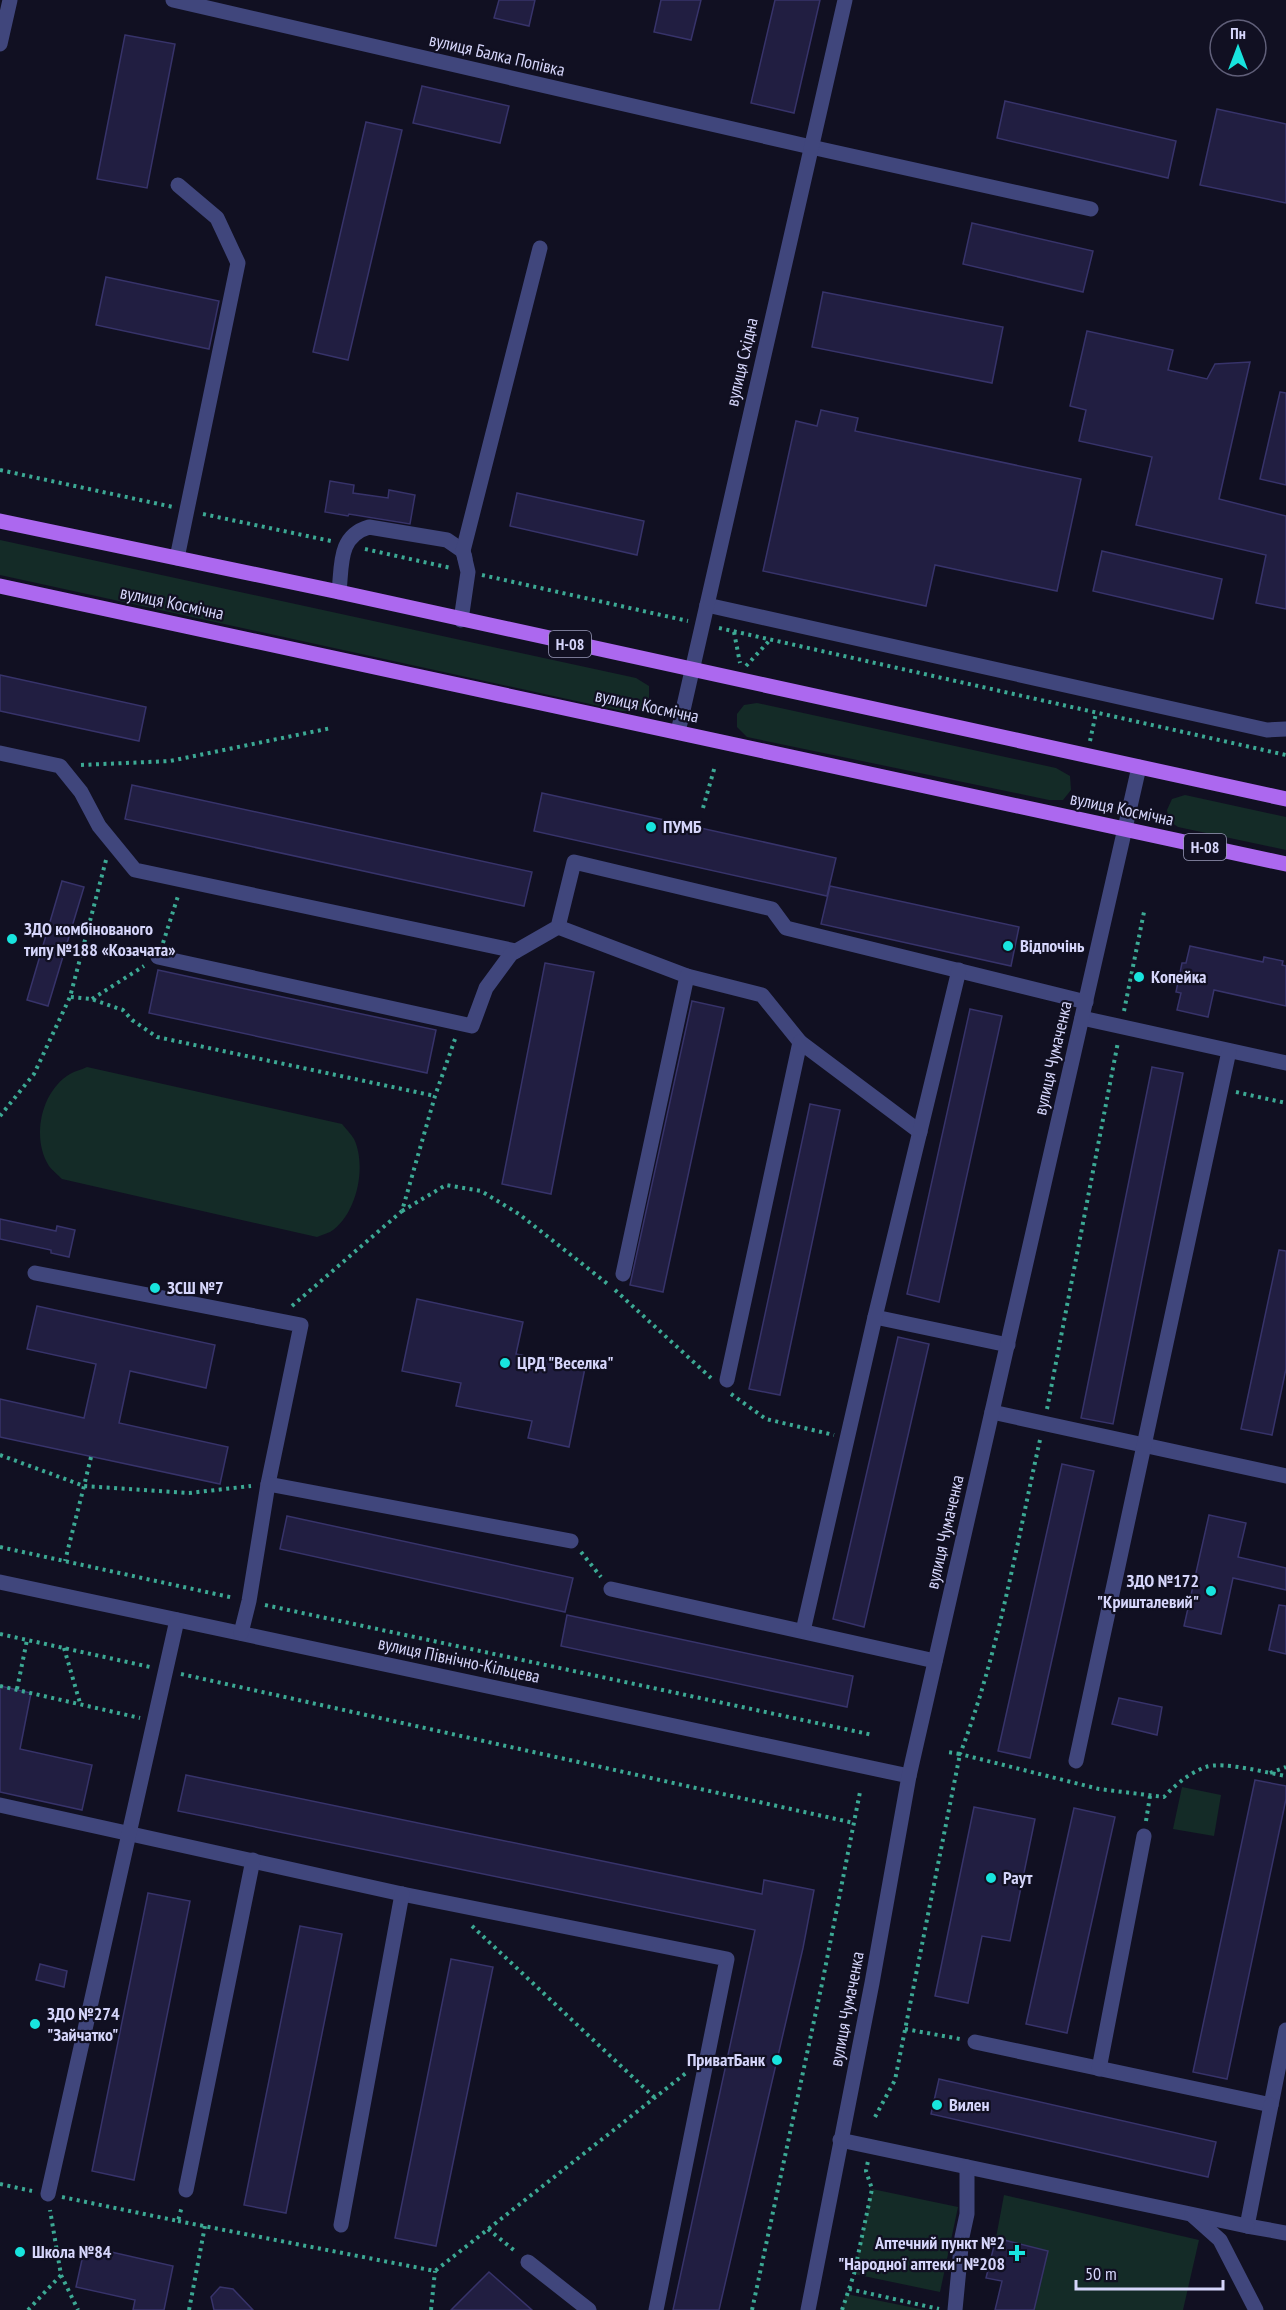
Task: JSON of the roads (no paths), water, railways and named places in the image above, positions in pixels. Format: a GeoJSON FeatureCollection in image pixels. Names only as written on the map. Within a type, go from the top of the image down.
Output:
{"type":"FeatureCollection","features":[{"type":"Feature","properties":{"kind":"main road","name":"Н-08"},"geometry":{"type":"LineString","coordinates":[[0,521],[339,592],[1286,799]]}},
{"type":"Feature","properties":{"kind":"main road","name":"вулиця Космічна"},"geometry":{"type":"LineString","coordinates":[[0,585],[1286,864]]}},
{"type":"Feature","properties":{"kind":"street"},"geometry":{"type":"LineString","coordinates":[[0,44],[10,0]]}},
{"type":"Feature","properties":{"kind":"street","name":"вулиця Балка Попівка"},"geometry":{"type":"LineString","coordinates":[[173,0],[1091,209]]}},
{"type":"Feature","properties":{"kind":"street","name":"вулиця Східна"},"geometry":{"type":"LineString","coordinates":[[678,732],[845,0]]}},
{"type":"Feature","properties":{"kind":"street"},"geometry":{"type":"LineString","coordinates":[[177,558],[238,263],[217,218],[178,185]]}},
{"type":"Feature","properties":{"kind":"street"},"geometry":{"type":"LineString","coordinates":[[461,620],[468,572],[463,551],[540,248]]}},
{"type":"Feature","properties":{"kind":"street"},"geometry":{"type":"LineString","coordinates":[[339,592],[345,544],[359,530],[369,527],[447,540],[463,551]]}},
{"type":"Feature","properties":{"kind":"street"},"geometry":{"type":"LineString","coordinates":[[707,605],[1267,730],[1286,729]]}},
{"type":"Feature","properties":{"kind":"street"},"geometry":{"type":"LineString","coordinates":[[0,753],[60,766],[81,792],[99,826],[135,870],[516,951]]}},
{"type":"Feature","properties":{"kind":"street","name":"вулиця Чумаченка"},"geometry":{"type":"LineString","coordinates":[[808,2310],[872,1983],[909,1776],[1139,767]]}},
{"type":"Feature","properties":{"kind":"street"},"geometry":{"type":"LineString","coordinates":[[158,957],[472,1026],[486,988],[511,954],[558,927],[574,862],[772,909],[786,928],[1086,1002]]}},
{"type":"Feature","properties":{"kind":"street"},"geometry":{"type":"LineString","coordinates":[[558,927],[687,976],[762,995],[800,1042],[920,1132]]}},
{"type":"Feature","properties":{"kind":"street"},"geometry":{"type":"LineString","coordinates":[[803,1631],[875,1317],[959,970]]}},
{"type":"Feature","properties":{"kind":"street"},"geometry":{"type":"LineString","coordinates":[[623,1274],[687,976]]}},
{"type":"Feature","properties":{"kind":"street"},"geometry":{"type":"LineString","coordinates":[[1082,1018],[1286,1063]]}},
{"type":"Feature","properties":{"kind":"street"},"geometry":{"type":"LineString","coordinates":[[723,1384],[800,1042]]}},
{"type":"Feature","properties":{"kind":"street"},"geometry":{"type":"LineString","coordinates":[[1076,1761],[1229,1051]]}},
{"type":"Feature","properties":{"kind":"street"},"geometry":{"type":"LineString","coordinates":[[35,1273],[301,1325],[268,1484],[249,1601],[241,1633]]}},
{"type":"Feature","properties":{"kind":"street"},"geometry":{"type":"LineString","coordinates":[[875,1317],[1008,1345]]}},
{"type":"Feature","properties":{"kind":"street"},"geometry":{"type":"LineString","coordinates":[[992,1412],[1286,1476]]}},
{"type":"Feature","properties":{"kind":"street"},"geometry":{"type":"LineString","coordinates":[[268,1484],[571,1541]]}},
{"type":"Feature","properties":{"kind":"street","name":"вулиця Північно-Кільцева"},"geometry":{"type":"LineString","coordinates":[[0,1582],[909,1776]]}},
{"type":"Feature","properties":{"kind":"street"},"geometry":{"type":"LineString","coordinates":[[611,1589],[935,1661]]}},
{"type":"Feature","properties":{"kind":"street"},"geometry":{"type":"LineString","coordinates":[[48,2194],[177,1620]]}},
{"type":"Feature","properties":{"kind":"street"},"geometry":{"type":"LineString","coordinates":[[0,1805],[402,1894],[727,1959],[656,2310]]}},
{"type":"Feature","properties":{"kind":"street"},"geometry":{"type":"LineString","coordinates":[[1099,2069],[1144,1836]]}},
{"type":"Feature","properties":{"kind":"street"},"geometry":{"type":"LineString","coordinates":[[186,2190],[253,1860]]}},
{"type":"Feature","properties":{"kind":"street"},"geometry":{"type":"LineString","coordinates":[[341,2225],[402,1894]]}},
{"type":"Feature","properties":{"kind":"street"},"geometry":{"type":"LineString","coordinates":[[1247,2226],[1286,2030]]}},
{"type":"Feature","properties":{"kind":"street"},"geometry":{"type":"LineString","coordinates":[[975,2042],[1271,2105]]}},
{"type":"Feature","properties":{"kind":"street"},"geometry":{"type":"LineString","coordinates":[[840,2140],[1286,2234]]}},
{"type":"Feature","properties":{"kind":"street"},"geometry":{"type":"LineString","coordinates":[[955,2310],[962,2237],[967,2214],[967,2167]]}},
{"type":"Feature","properties":{"kind":"street"},"geometry":{"type":"LineString","coordinates":[[1190,2213],[1220,2240],[1256,2310]]}},
{"type":"Feature","properties":{"kind":"street"},"geometry":{"type":"LineString","coordinates":[[528,2262],[589,2310]]}},
{"type":"Feature","properties":{"kind":"place","name":"ПУМБ"},"geometry":{"type":"Point","coordinates":[651,827]}},
{"type":"Feature","properties":{"kind":"place","name":"ЗДО комбінованого типу №188 «Козачата»"},"geometry":{"type":"Point","coordinates":[12,939]}},
{"type":"Feature","properties":{"kind":"place","name":"Відпочінь"},"geometry":{"type":"Point","coordinates":[1008,946]}},
{"type":"Feature","properties":{"kind":"place","name":"Копейка"},"geometry":{"type":"Point","coordinates":[1139,977]}},
{"type":"Feature","properties":{"kind":"place","name":"ЗСШ №7"},"geometry":{"type":"Point","coordinates":[155,1288]}},
{"type":"Feature","properties":{"kind":"place","name":"ЦРД \"Веселка\""},"geometry":{"type":"Point","coordinates":[505,1363]}},
{"type":"Feature","properties":{"kind":"place","name":"ЗДО №172 \"Кришталевий\""},"geometry":{"type":"Point","coordinates":[1211,1591]}},
{"type":"Feature","properties":{"kind":"place","name":"Раут"},"geometry":{"type":"Point","coordinates":[991,1878]}},
{"type":"Feature","properties":{"kind":"place","name":"ЗДО №274 \"Зайчатко\""},"geometry":{"type":"Point","coordinates":[35,2024]}},
{"type":"Feature","properties":{"kind":"place","name":"ПриватБанк"},"geometry":{"type":"Point","coordinates":[777,2060]}},
{"type":"Feature","properties":{"kind":"place","name":"Вилен"},"geometry":{"type":"Point","coordinates":[937,2105]}},
{"type":"Feature","properties":{"kind":"place","name":"Школа №84"},"geometry":{"type":"Point","coordinates":[20,2252]}},
{"type":"Feature","properties":{"kind":"place","name":"Аптечний пункт №2 \"Народної аптеки\" №208"},"geometry":{"type":"Point","coordinates":[1017,2253]}}]}
